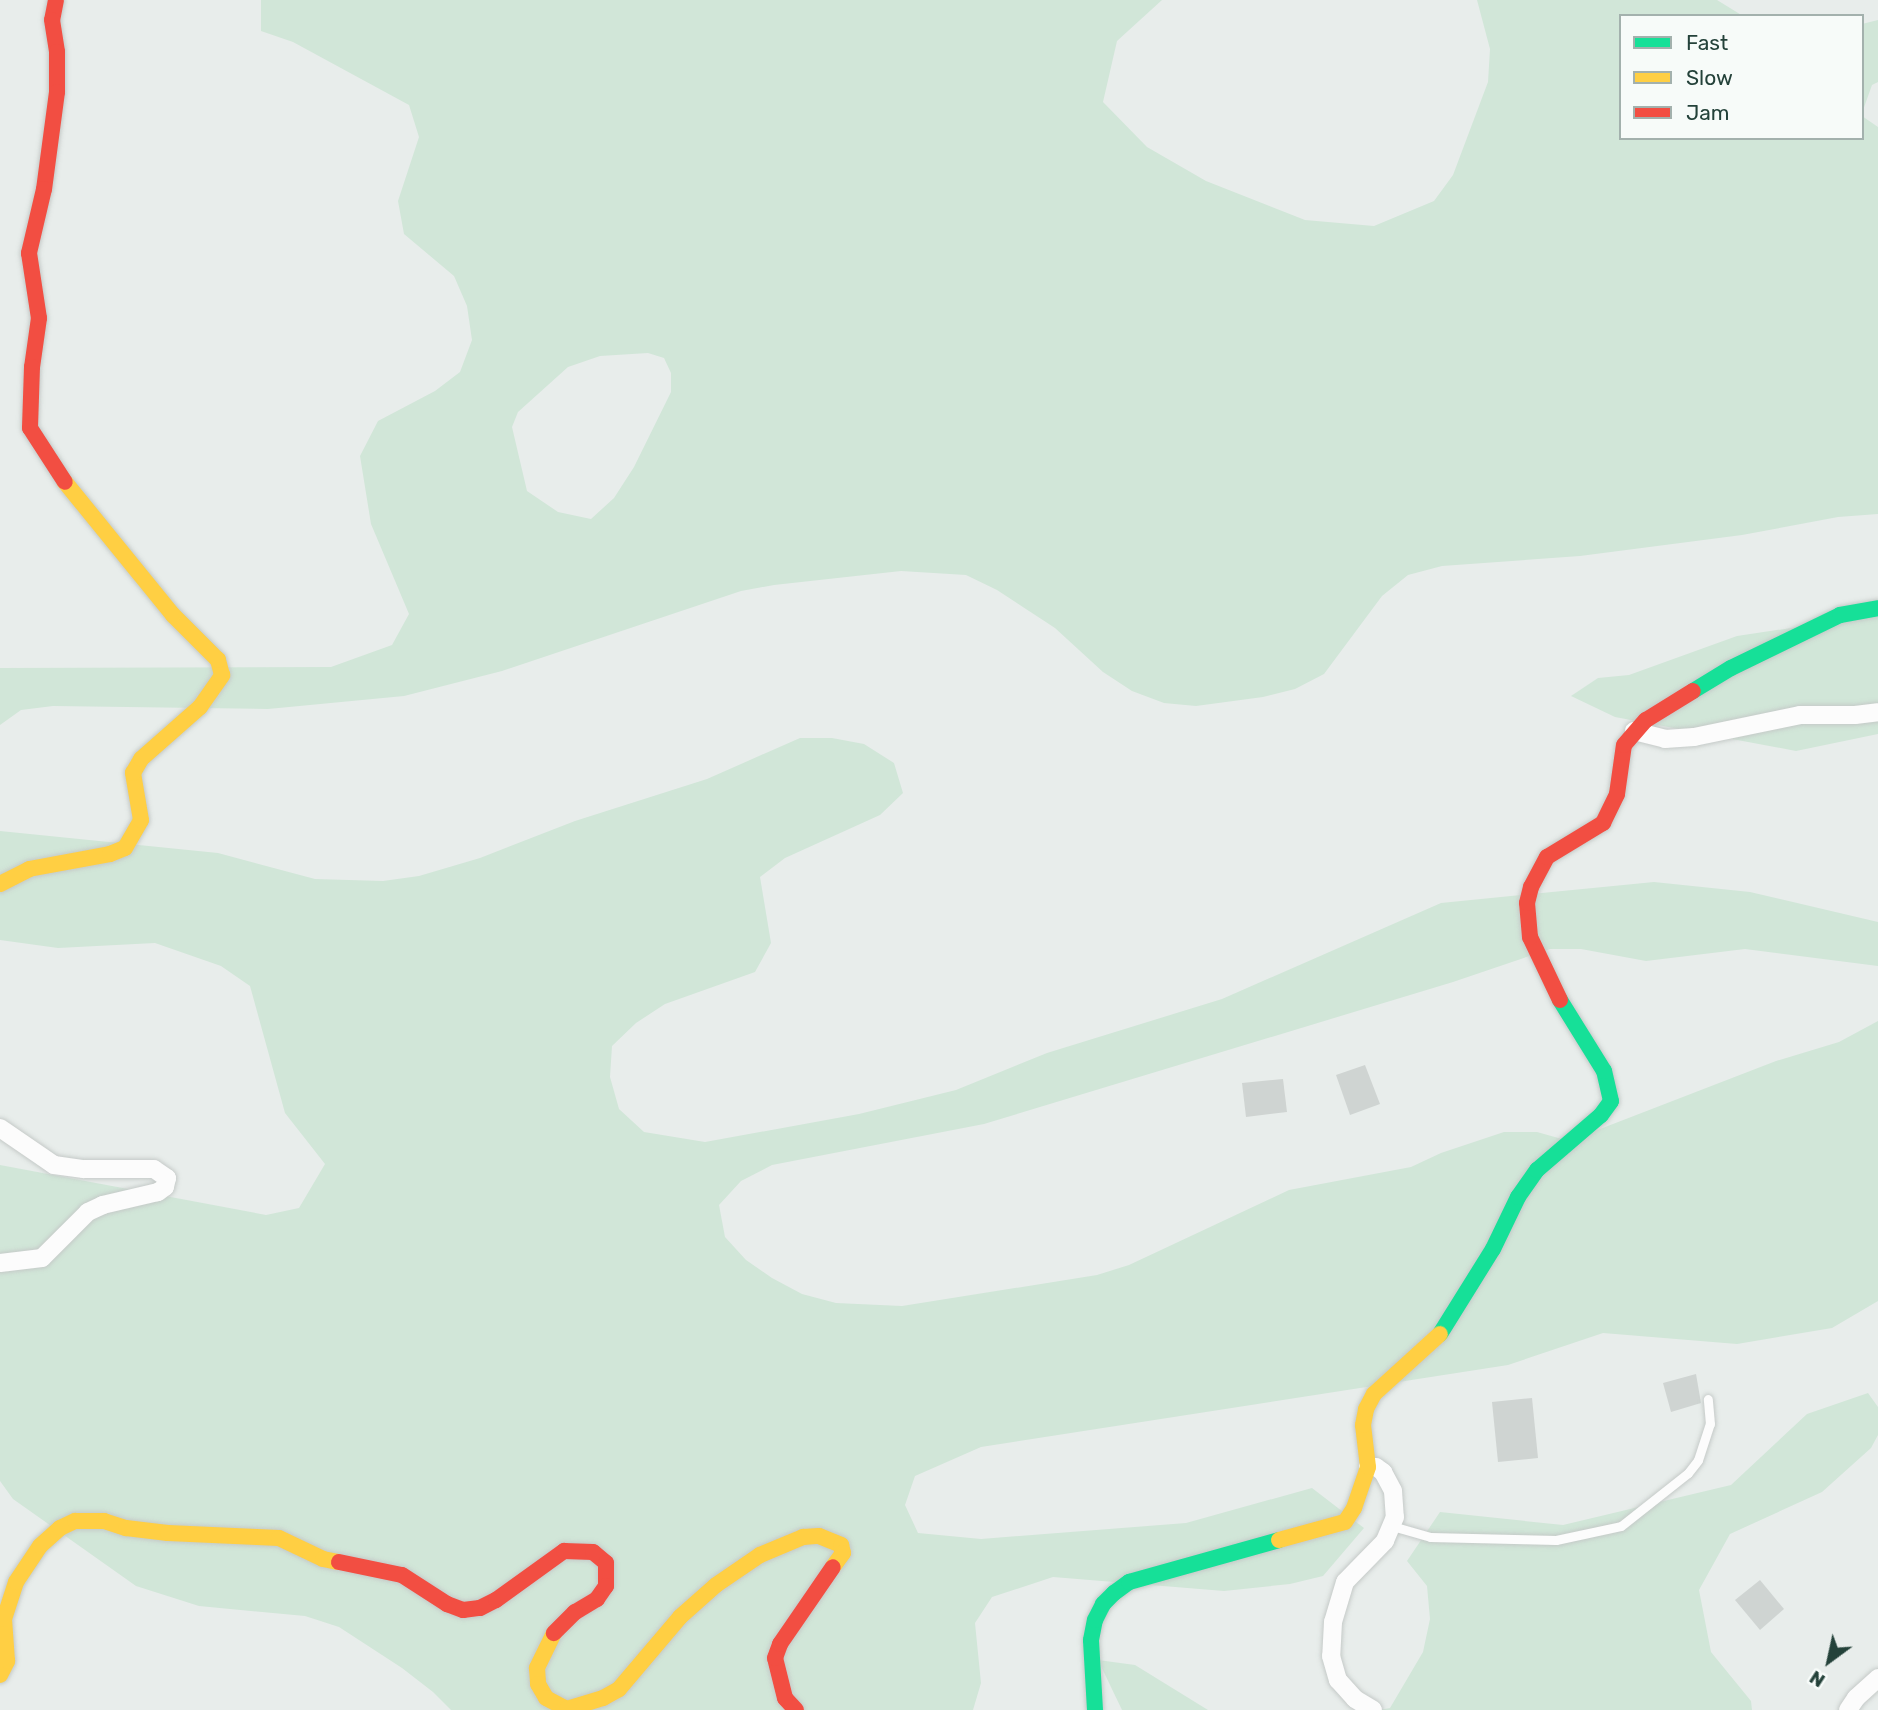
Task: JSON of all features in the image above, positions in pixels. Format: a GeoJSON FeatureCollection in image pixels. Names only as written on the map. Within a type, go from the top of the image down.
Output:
{"type":"FeatureCollection","features":[{"type":"Feature","properties":{"kind":"street"},"geometry":{"type":"LineString","coordinates":[[0,884],[29,869],[110,854],[125,848],[141,820],[133,774],[141,759],[200,707],[222,675],[218,660],[173,615],[48,462],[30,428],[32,367],[38,318],[30,253],[46,178],[57,92],[57,52],[52,20],[56,0]]}},
{"type":"Feature","properties":{"kind":"street"},"geometry":{"type":"LineString","coordinates":[[1095,1710],[1091,1640],[1095,1620],[1103,1604],[1114,1593],[1129,1582],[1239,1549],[1338,1526],[1345,1522],[1354,1508],[1368,1467],[1363,1425],[1366,1409],[1374,1394],[1434,1342],[1493,1249],[1518,1197],[1537,1170],[1601,1115],[1611,1101],[1604,1071],[1576,1030],[1535,953],[1527,903],[1531,887],[1547,857],[1603,823],[1612,809],[1618,794],[1624,744],[1634,731],[1731,668],[1840,615],[1878,608]]}},
{"type":"Feature","properties":{"kind":"street"},"geometry":{"type":"LineString","coordinates":[[1634,731],[1665,739],[1694,737],[1800,715],[1856,715],[1878,712]]}},
{"type":"Feature","properties":{"kind":"street"},"geometry":{"type":"LineString","coordinates":[[0,1128],[54,1165],[84,1169],[154,1169],[167,1178],[165,1187],[158,1192],[103,1205],[88,1212],[42,1258],[0,1263]]}},
{"type":"Feature","properties":{"kind":"street"},"geometry":{"type":"LineString","coordinates":[[1368,1467],[1376,1467],[1382,1472],[1393,1491],[1395,1517],[1385,1541],[1345,1582],[1333,1622],[1331,1656],[1338,1680],[1355,1699],[1373,1710]]}},
{"type":"Feature","properties":{"kind":"street"},"geometry":{"type":"LineString","coordinates":[[0,1675],[7,1661],[4,1619],[16,1582],[40,1546],[60,1528],[75,1521],[104,1521],[125,1528],[168,1533],[243,1534],[279,1538],[323,1559],[401,1575],[447,1604],[463,1610],[480,1608],[496,1600],[564,1551],[593,1552],[606,1563],[606,1586],[597,1599],[575,1612],[554,1633],[537,1668],[538,1684],[545,1698],[567,1709],[603,1698],[619,1689],[680,1617],[727,1577],[777,1547],[803,1537],[820,1536],[841,1545],[843,1553],[780,1644],[775,1658],[785,1698],[796,1710]]}},
{"type":"Feature","properties":{"kind":"street"},"geometry":{"type":"LineString","coordinates":[[1848,1710],[1856,1698],[1878,1678]]}},
{"type":"Feature","properties":{"kind":"lane"},"geometry":{"type":"LineString","coordinates":[[1392,1526],[1430,1537],[1556,1540],[1620,1526],[1679,1481],[1698,1460],[1710,1424],[1708,1399]]}},
{"type":"Feature","properties":{"kind":"green space"},"geometry":{"type":"Polygon","coordinates":[[[261,0],[1162,0],[1117,41],[1103,102],[1147,147],[1206,181],[1305,220],[1374,226],[1434,201],[1453,175],[1488,82],[1490,49],[1477,0],[1717,0],[1740,14],[1619,14],[1619,140],[1864,140],[1864,117],[1878,127],[1878,514],[1838,517],[1742,535],[1580,556],[1442,566],[1408,575],[1382,596],[1324,674],[1295,689],[1263,697],[1196,706],[1164,703],[1132,691],[1103,672],[1055,628],[997,590],[966,575],[901,571],[741,591],[502,671],[404,696],[268,709],[53,706],[21,710],[0,725],[0,668],[331,667],[392,645],[409,614],[371,524],[360,456],[378,421],[435,391],[460,372],[472,340],[467,306],[454,276],[404,234],[398,201],[419,137],[409,105],[293,42],[261,31],[261,0]],[[648,353],[600,356],[568,367],[518,412],[512,427],[527,491],[558,512],[591,519],[614,498],[634,467],[671,392],[671,373],[664,358],[648,353]]]}},
{"type":"Feature","properties":{"kind":"green space"},"geometry":{"type":"Polygon","coordinates":[[[1878,20],[1878,82],[1872,85],[1864,107],[1864,24],[1878,20]]]}},
{"type":"Feature","properties":{"kind":"green space"},"geometry":{"type":"Polygon","coordinates":[[[1878,615],[1878,734],[1796,751],[1615,717],[1571,696],[1598,678],[1629,675],[1737,636],[1878,615]]]}},
{"type":"Feature","properties":{"kind":"green space"},"geometry":{"type":"Polygon","coordinates":[[[800,738],[832,738],[864,744],[894,763],[903,793],[880,815],[785,858],[760,877],[771,943],[755,972],[665,1004],[636,1023],[612,1046],[610,1077],[619,1109],[644,1132],[705,1142],[859,1114],[956,1090],[1047,1053],[1222,999],[1441,903],[1654,882],[1750,892],[1878,922],[1878,966],[1745,949],[1646,961],[1581,949],[1550,949],[1453,982],[984,1124],[772,1165],[741,1181],[719,1205],[725,1237],[746,1260],[802,1294],[836,1303],[902,1306],[1097,1275],[1129,1265],[1289,1190],[1411,1167],[1441,1153],[1504,1132],[1537,1132],[1569,1141],[1776,1061],[1839,1042],[1878,1021],[1878,1301],[1832,1328],[1737,1344],[1603,1333],[1508,1365],[981,1447],[915,1476],[905,1505],[918,1533],[981,1539],[1186,1523],[1312,1488],[1364,1528],[1323,1576],[1290,1584],[1224,1591],[1053,1577],[992,1597],[975,1623],[981,1683],[973,1710],[451,1710],[402,1668],[339,1627],[305,1616],[199,1606],[136,1586],[13,1499],[0,1481],[0,1165],[266,1215],[299,1208],[325,1164],[285,1113],[250,986],[221,966],[155,943],[58,948],[0,940],[0,831],[218,853],[315,879],[383,881],[419,876],[480,858],[575,821],[707,779],[800,738]]]}},
{"type":"Feature","properties":{"kind":"green space"},"geometry":{"type":"Polygon","coordinates":[[[1868,1393],[1878,1407],[1878,1435],[1871,1448],[1822,1492],[1730,1534],[1699,1590],[1711,1652],[1751,1701],[1752,1710],[1379,1710],[1390,1708],[1423,1652],[1430,1619],[1427,1586],[1407,1561],[1440,1512],[1563,1525],[1731,1485],[1807,1414],[1868,1393]]]}},
{"type":"Feature","properties":{"kind":"green space"},"geometry":{"type":"Polygon","coordinates":[[[1098,1660],[1135,1665],[1208,1710],[1122,1710],[1098,1660]]]}},
{"type":"Feature","properties":{"kind":"building"},"geometry":{"type":"Polygon","coordinates":[[[1365,1065],[1380,1104],[1350,1115],[1336,1075],[1365,1065]]]}},
{"type":"Feature","properties":{"kind":"building"},"geometry":{"type":"Polygon","coordinates":[[[1283,1079],[1287,1112],[1246,1117],[1242,1083],[1283,1079]]]}},
{"type":"Feature","properties":{"kind":"building"},"geometry":{"type":"Polygon","coordinates":[[[1696,1374],[1701,1403],[1671,1412],[1663,1383],[1696,1374]]]}},
{"type":"Feature","properties":{"kind":"building"},"geometry":{"type":"Polygon","coordinates":[[[1532,1398],[1538,1458],[1498,1462],[1492,1402],[1532,1398]]]}},
{"type":"Feature","properties":{"kind":"building"},"geometry":{"type":"Polygon","coordinates":[[[1760,1580],[1784,1609],[1760,1630],[1735,1600],[1760,1580]]]}},
{"type":"Feature","properties":{"kind":"traffic: fast"},"geometry":{"type":"LineString","coordinates":[[1693,691],[1731,668],[1840,615],[1878,608]]}},
{"type":"Feature","properties":{"kind":"traffic: fast"},"geometry":{"type":"LineString","coordinates":[[1440,1334],[1493,1249],[1518,1197],[1537,1170],[1601,1115],[1611,1101],[1604,1071],[1560,1000]]}},
{"type":"Feature","properties":{"kind":"traffic: fast"},"geometry":{"type":"LineString","coordinates":[[1095,1710],[1091,1640],[1095,1620],[1103,1604],[1114,1593],[1129,1582],[1279,1540]]}},
{"type":"Feature","properties":{"kind":"traffic: slow"},"geometry":{"type":"LineString","coordinates":[[0,884],[29,869],[110,854],[125,848],[141,820],[133,773],[141,759],[200,707],[222,675],[218,660],[173,615],[65,482]]}},
{"type":"Feature","properties":{"kind":"traffic: slow"},"geometry":{"type":"LineString","coordinates":[[1279,1540],[1345,1522],[1354,1508],[1368,1467],[1363,1425],[1366,1409],[1374,1394],[1440,1334]]}},
{"type":"Feature","properties":{"kind":"traffic: slow"},"geometry":{"type":"LineString","coordinates":[[0,1675],[7,1661],[4,1619],[16,1582],[40,1546],[60,1528],[75,1521],[104,1521],[126,1528],[168,1533],[279,1538],[323,1559],[339,1562]]}},
{"type":"Feature","properties":{"kind":"traffic: slow"},"geometry":{"type":"LineString","coordinates":[[554,1633],[537,1668],[538,1684],[546,1698],[567,1709],[603,1698],[619,1689],[680,1617],[716,1585],[760,1555],[803,1537],[819,1536],[841,1545],[843,1553],[833,1567]]}},
{"type":"Feature","properties":{"kind":"traffic: jam"},"geometry":{"type":"LineString","coordinates":[[56,0],[52,20],[57,52],[57,92],[44,189],[29,253],[39,318],[32,367],[30,428],[65,482]]}},
{"type":"Feature","properties":{"kind":"traffic: jam"},"geometry":{"type":"LineString","coordinates":[[1560,1000],[1530,937],[1527,903],[1531,887],[1547,857],[1603,823],[1617,794],[1624,745],[1646,720],[1693,691]]}},
{"type":"Feature","properties":{"kind":"traffic: jam"},"geometry":{"type":"LineString","coordinates":[[339,1562],[402,1575],[447,1604],[463,1610],[480,1608],[496,1600],[564,1551],[593,1552],[606,1563],[606,1586],[597,1599],[575,1612],[554,1633]]}},
{"type":"Feature","properties":{"kind":"traffic: jam"},"geometry":{"type":"LineString","coordinates":[[796,1710],[785,1698],[775,1658],[780,1644],[833,1567]]}}]}
